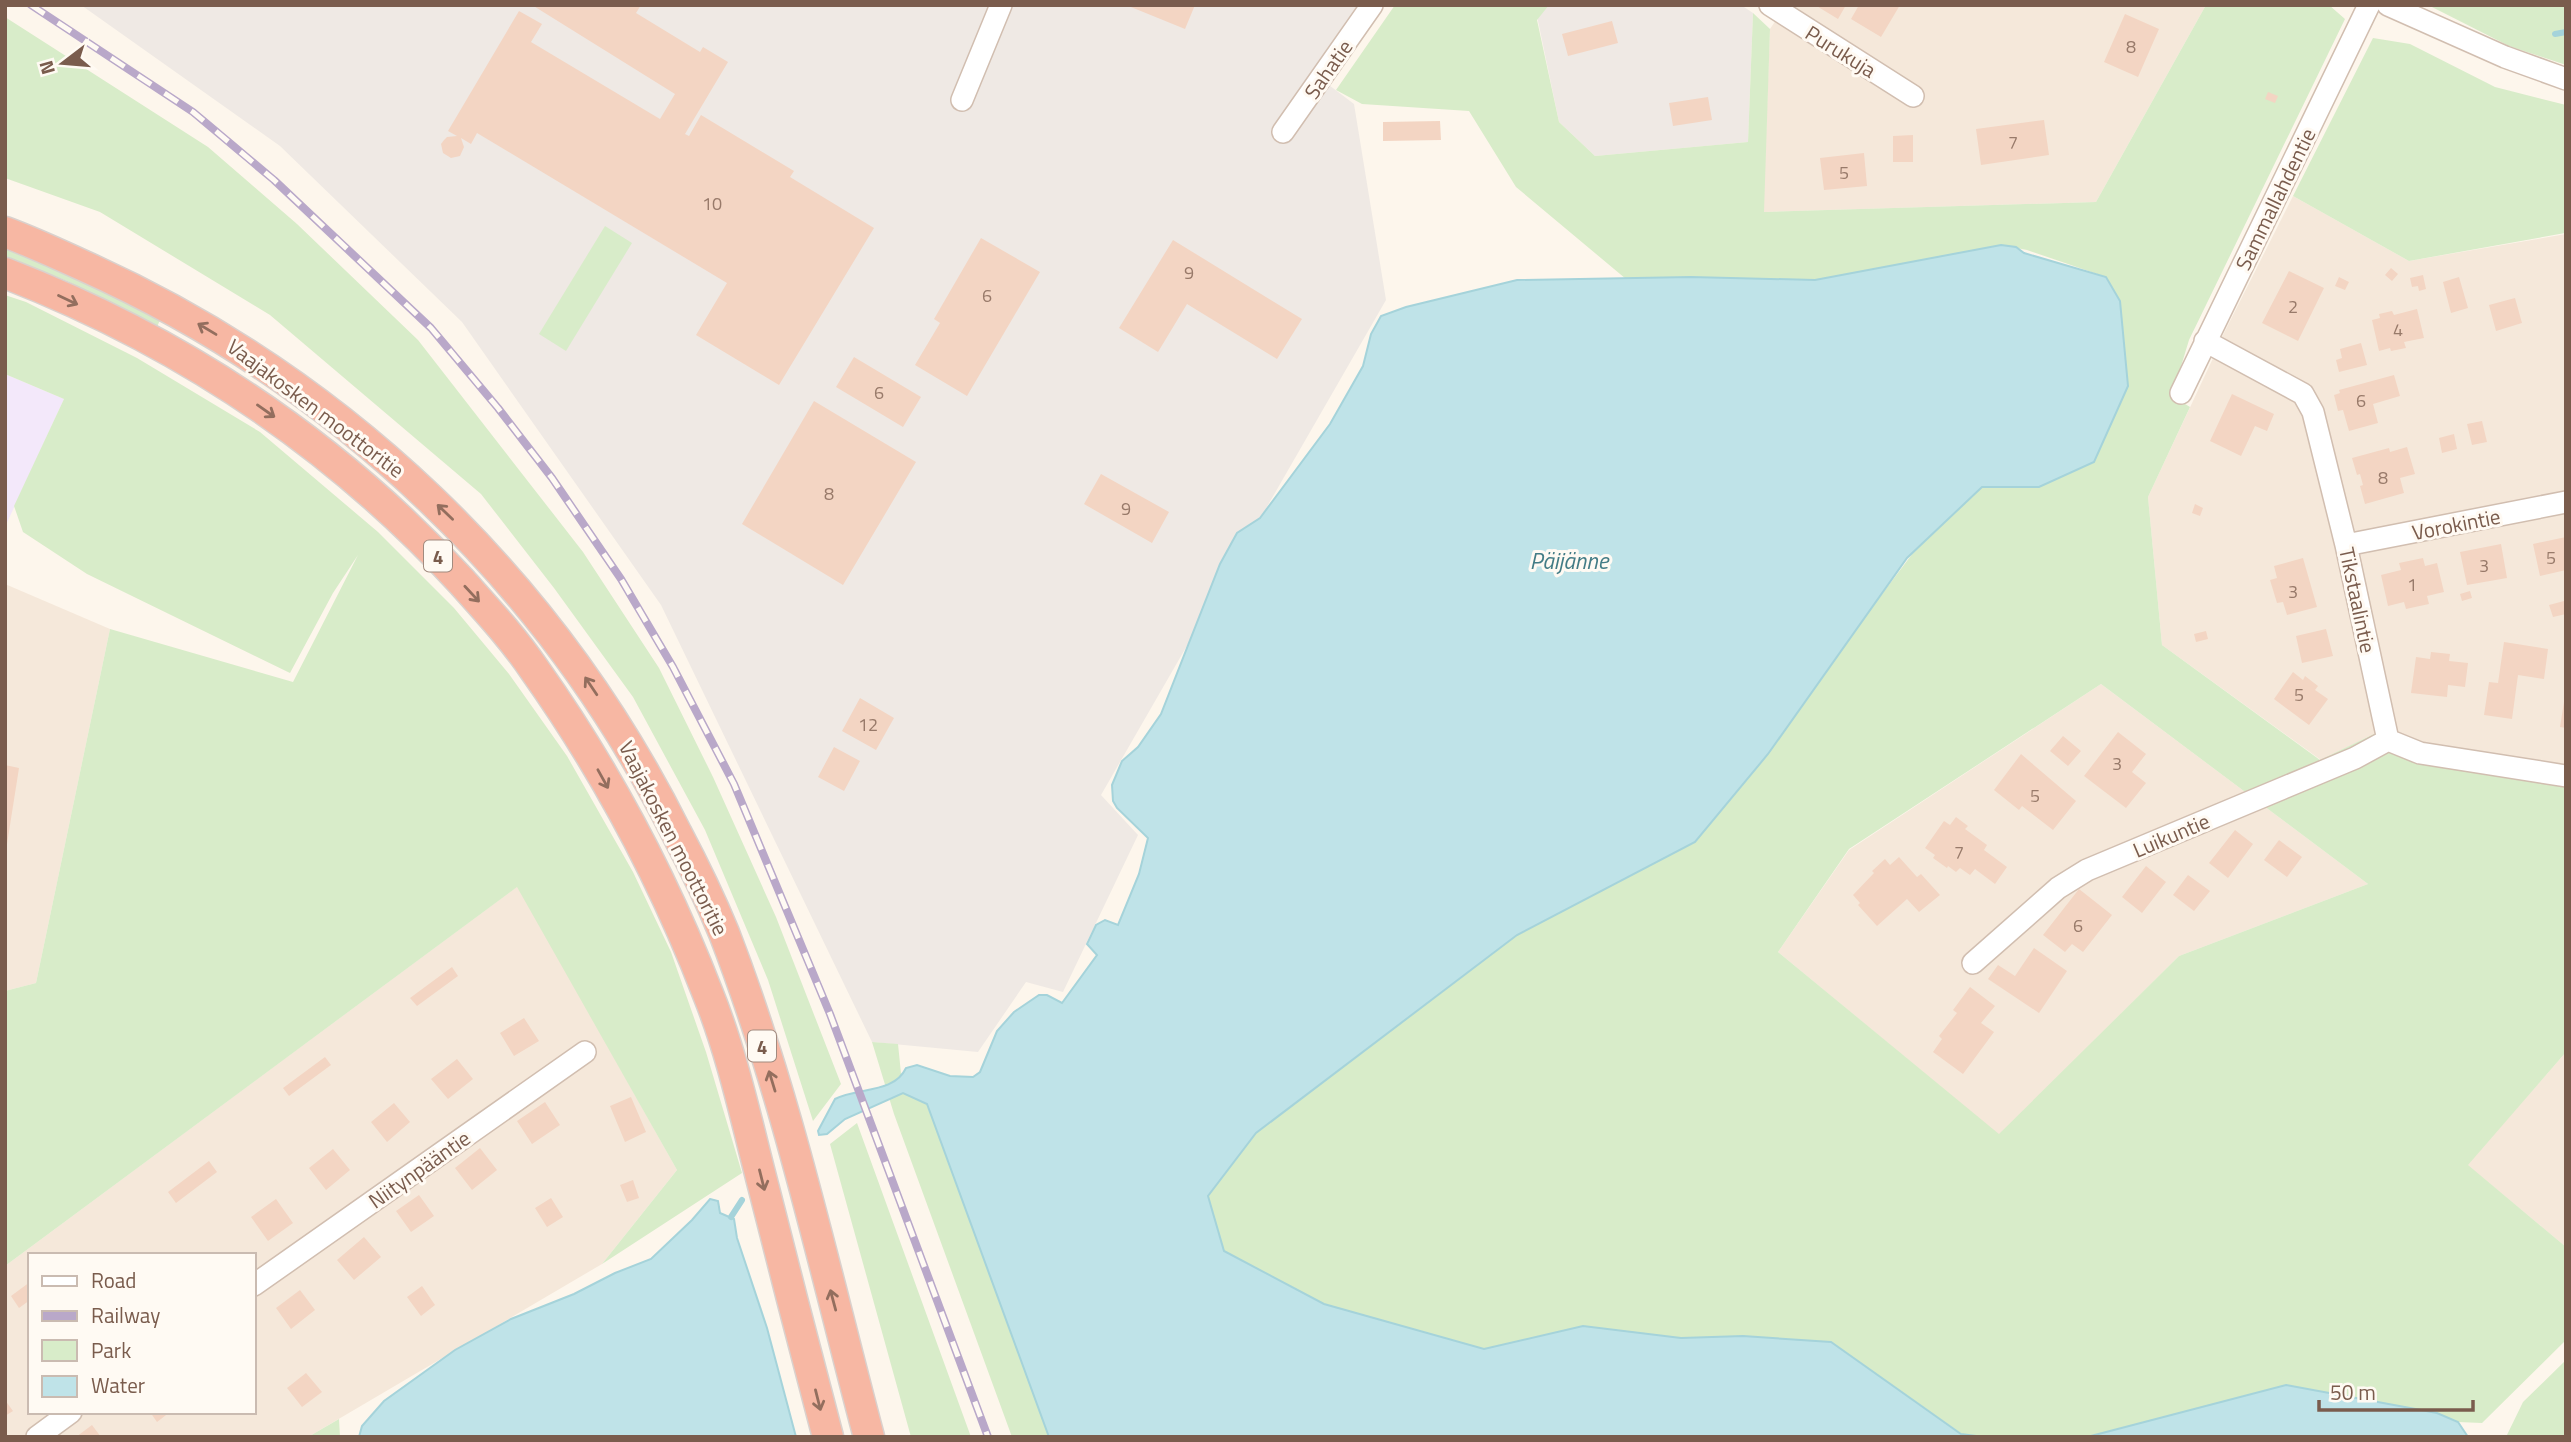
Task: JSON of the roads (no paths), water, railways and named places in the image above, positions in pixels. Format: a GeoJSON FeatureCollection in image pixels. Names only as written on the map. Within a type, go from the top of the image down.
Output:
{"type":"FeatureCollection","features":[{"type":"Feature","properties":{"kind":"highway","name":"Vaajakosken moottoritie"},"geometry":{"type":"LineString","coordinates":[[5,232],[139,292],[208,329],[295,388],[402,471],[460,527],[530,605],[571,657],[629,743],[660,799],[723,930],[792,1146],[869,1437]]}},
{"type":"Feature","properties":{"kind":"highway","name":"Vaajakosken moottoritie"},"geometry":{"type":"LineString","coordinates":[[5,273],[109,319],[216,376],[295,431],[424,541],[490,613],[534,668],[599,770],[661,883],[709,996],[738,1089],[828,1437]]}},
{"type":"Feature","properties":{"kind":"street"},"geometry":{"type":"LineString","coordinates":[[962,100],[1001,5]]}},
{"type":"Feature","properties":{"kind":"street","name":"Sahatie"},"geometry":{"type":"LineString","coordinates":[[1283,132],[1372,5]]}},
{"type":"Feature","properties":{"kind":"street","name":"Purukuja"},"geometry":{"type":"LineString","coordinates":[[1770,5],[1913,96]]}},
{"type":"Feature","properties":{"kind":"street","name":"Sammallahdentie"},"geometry":{"type":"LineString","coordinates":[[2181,393],[2369,5]]}},
{"type":"Feature","properties":{"kind":"street"},"geometry":{"type":"LineString","coordinates":[[2388,5],[2505,57],[2566,79]]}},
{"type":"Feature","properties":{"kind":"street","name":"Tikstaalintie"},"geometry":{"type":"LineString","coordinates":[[2205,341],[2303,394],[2313,412],[2346,545],[2388,740]]}},
{"type":"Feature","properties":{"kind":"street","name":"Vorokintie"},"geometry":{"type":"LineString","coordinates":[[2346,545],[2566,502]]}},
{"type":"Feature","properties":{"kind":"street"},"geometry":{"type":"LineString","coordinates":[[2388,740],[2420,753],[2566,776]]}},
{"type":"Feature","properties":{"kind":"street","name":"Luikuntie"},"geometry":{"type":"LineString","coordinates":[[1973,963],[2058,888],[2087,870],[2355,758],[2388,740]]}},
{"type":"Feature","properties":{"kind":"street","name":"Niitynpääntie"},"geometry":{"type":"LineString","coordinates":[[256,1284],[584,1052]]}},
{"type":"Feature","properties":{"kind":"street"},"geometry":{"type":"LineString","coordinates":[[37,1437],[69,1414]]}},
{"type":"Feature","properties":{"kind":"water","name":"Päijänne"},"geometry":{"type":"Polygon","coordinates":[[[2001,245],[2016,247],[2024,253],[2106,277],[2120,301],[2128,386],[2094,462],[2039,487],[1982,487],[1907,558],[1768,754],[1695,842],[1517,935],[1256,1133],[1208,1196],[1224,1251],[1324,1304],[1484,1349],[1583,1326],[1681,1338],[1743,1336],[1831,1342],[1961,1434],[1984,1437],[1049,1437],[927,1104],[903,1093],[845,1119],[827,1134],[819,1135],[818,1131],[835,1099],[884,1086],[893,1082],[906,1068],[917,1065],[950,1076],[973,1077],[980,1072],[997,1031],[1014,1012],[1039,995],[1047,995],[1062,1003],[1097,955],[1087,944],[1096,925],[1105,920],[1118,925],[1139,874],[1148,838],[1113,801],[1112,785],[1122,761],[1138,747],[1161,714],[1220,564],[1237,533],[1260,518],[1330,424],[1363,366],[1371,334],[1381,316],[1406,307],[1517,280],[1691,277],[1815,280],[2001,245]]]}},
{"type":"Feature","properties":{"kind":"water"},"geometry":{"type":"Polygon","coordinates":[[[710,1199],[718,1201],[720,1213],[734,1219],[737,1238],[767,1328],[796,1437],[359,1437],[362,1426],[384,1401],[455,1350],[511,1319],[651,1259],[710,1199]]]}},
{"type":"Feature","properties":{"kind":"water"},"geometry":{"type":"Polygon","coordinates":[[[2286,1385],[2437,1413],[2458,1422],[2468,1437],[2087,1437],[2286,1385]]]}},
{"type":"Feature","properties":{"kind":"waterway"},"geometry":{"type":"LineString","coordinates":[[2555,34],[2566,32]]}},
{"type":"Feature","properties":{"kind":"waterway"},"geometry":{"type":"LineString","coordinates":[[731,1217],[742,1200]]}},
{"type":"Feature","properties":{"kind":"railway"},"geometry":{"type":"LineString","coordinates":[[31,5],[193,112],[274,180],[431,328],[552,478],[621,579],[673,667],[734,784],[830,1014],[988,1437]]}}]}
